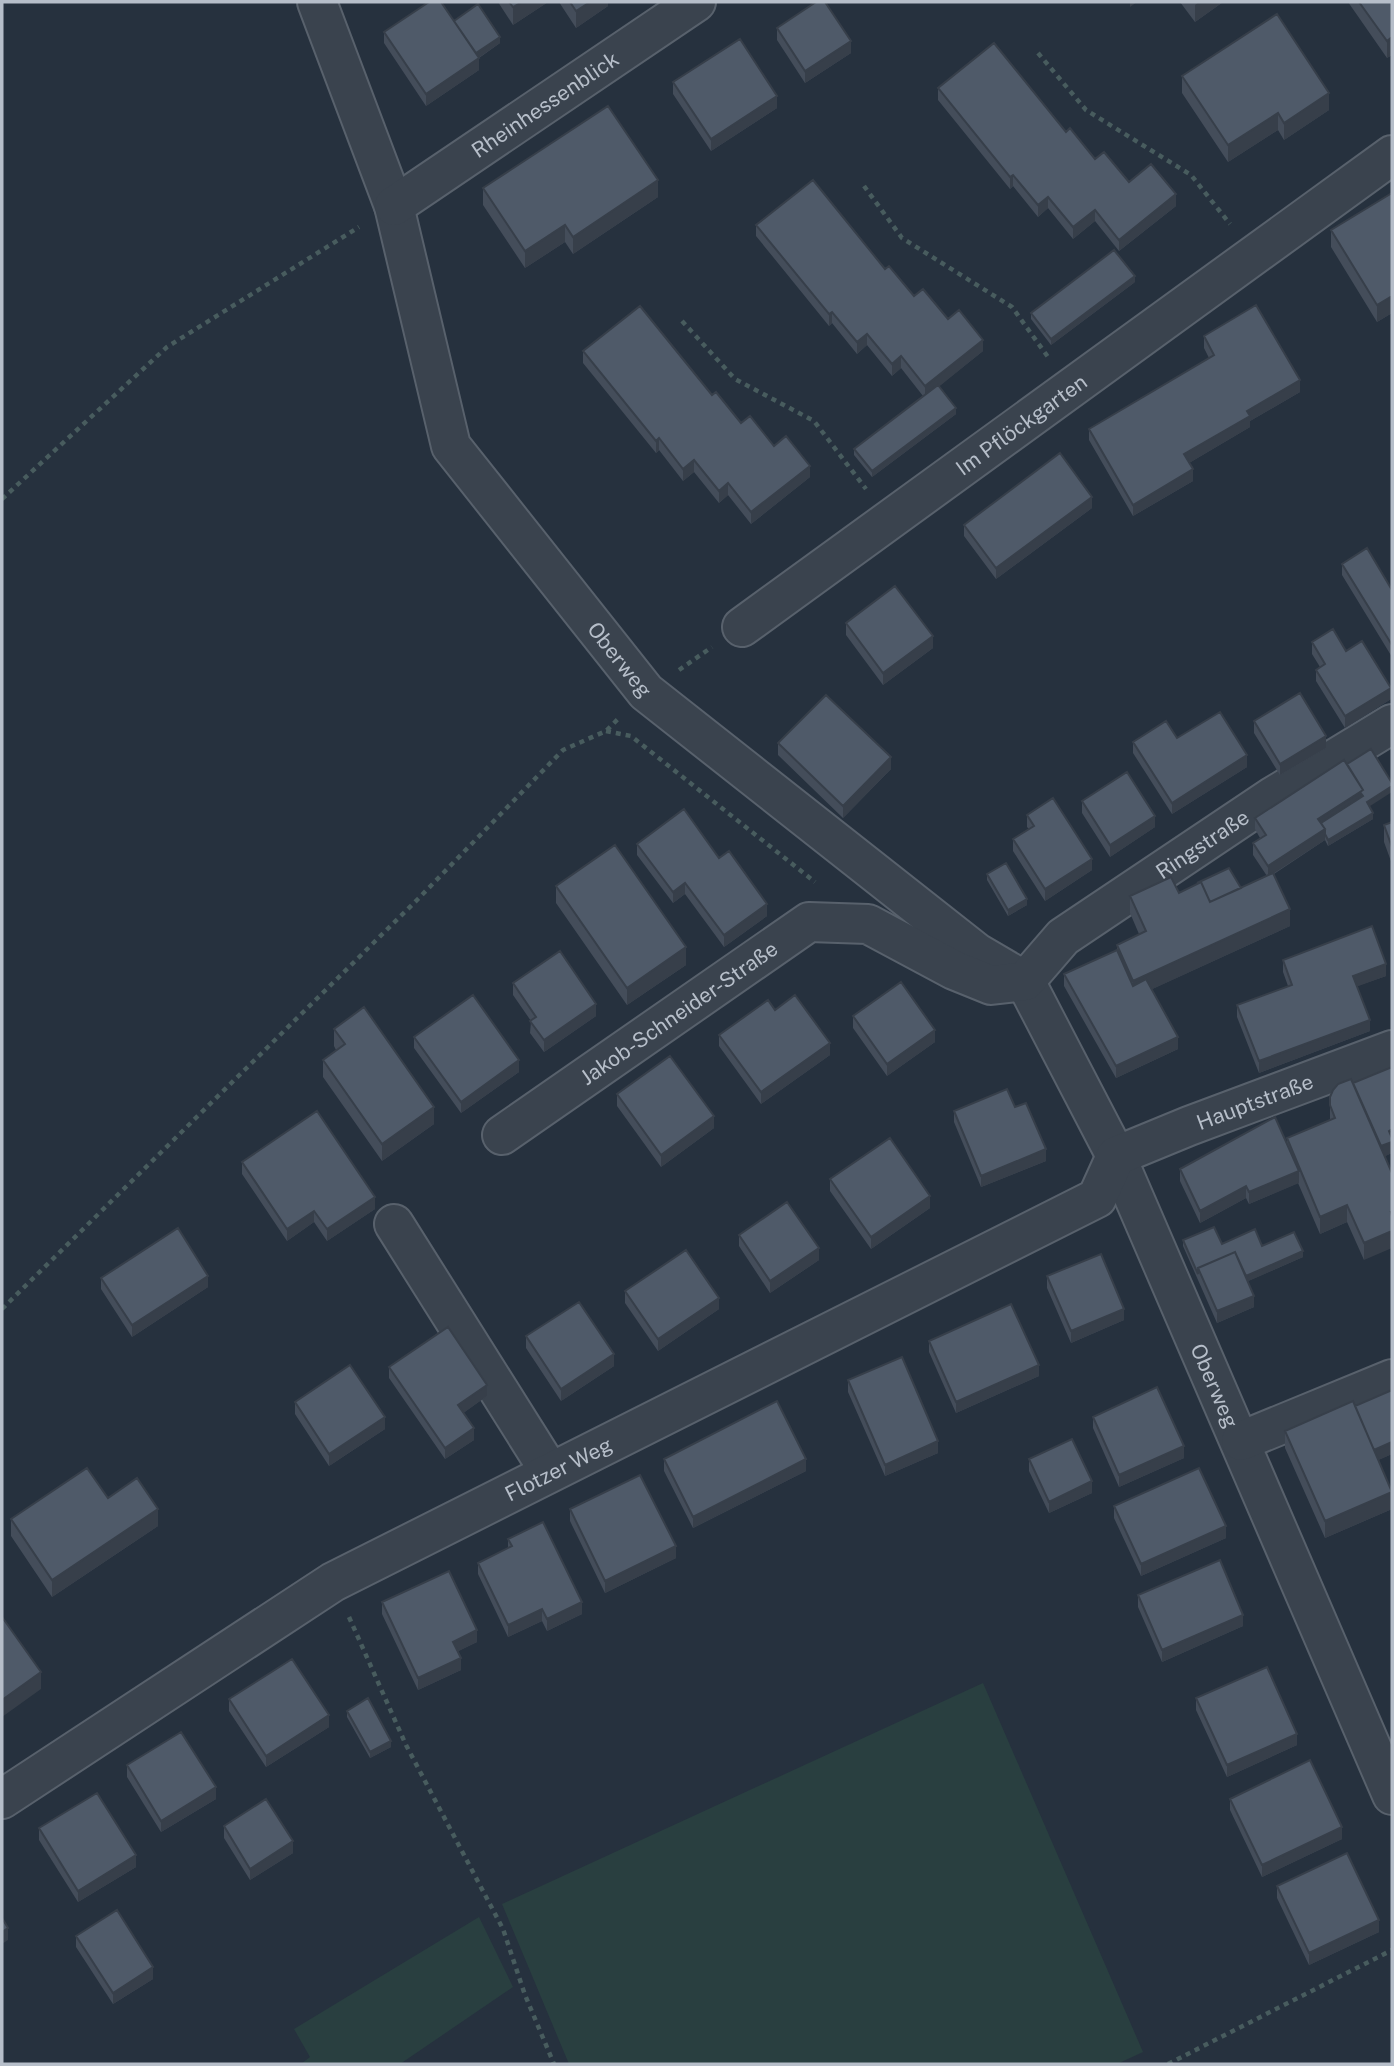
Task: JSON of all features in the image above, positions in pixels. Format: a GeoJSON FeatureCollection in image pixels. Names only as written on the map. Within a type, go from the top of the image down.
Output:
{"type":"FeatureCollection","features":[{"type":"Feature","properties":{"kind":"street","name":"Oberweg"},"geometry":{"type":"LineString","coordinates":[[317,2],[394,206],[451,446],[646,692],[977,953],[1025,981],[1116,1156],[1241,1441],[1382,1743],[1392,1795]]}},
{"type":"Feature","properties":{"kind":"street","name":"Rheinhessenblick"},"geometry":{"type":"LineString","coordinates":[[394,206],[696,2]]}},
{"type":"Feature","properties":{"kind":"street","name":"Im Pflöckgarten"},"geometry":{"type":"LineString","coordinates":[[742,627],[1392,155]]}},
{"type":"Feature","properties":{"kind":"street","name":"Ringstraße"},"geometry":{"type":"LineString","coordinates":[[1025,981],[1063,937],[1272,797],[1392,724]]}},
{"type":"Feature","properties":{"kind":"street","name":"Jakob-Schneider-Straße"},"geometry":{"type":"LineString","coordinates":[[502,1135],[809,922],[868,924]]}},
{"type":"Feature","properties":{"kind":"street"},"geometry":{"type":"LineString","coordinates":[[868,924],[954,970],[991,985],[1025,981]]}},
{"type":"Feature","properties":{"kind":"street","name":"Hauptstraße"},"geometry":{"type":"LineString","coordinates":[[1116,1156],[1392,1050]]}},
{"type":"Feature","properties":{"kind":"street","name":"Flotzer Weg"},"geometry":{"type":"LineString","coordinates":[[2,1799],[333,1582],[1097,1198],[1116,1156]]}},
{"type":"Feature","properties":{"kind":"street"},"geometry":{"type":"LineString","coordinates":[[394,1224],[551,1472]]}},
{"type":"Feature","properties":{"kind":"street"},"geometry":{"type":"LineString","coordinates":[[1241,1441],[1392,1379]]}},
{"type":"Feature","properties":{"kind":"path"},"geometry":{"type":"LineString","coordinates":[[1038,52],[1086,110],[1191,175],[1254,255]]}},
{"type":"Feature","properties":{"kind":"path"},"geometry":{"type":"LineString","coordinates":[[864,186],[902,238],[1012,307],[1071,388]]}},
{"type":"Feature","properties":{"kind":"path"},"geometry":{"type":"LineString","coordinates":[[2,499],[167,347],[394,206]]}},
{"type":"Feature","properties":{"kind":"path"},"geometry":{"type":"LineString","coordinates":[[682,321],[734,379],[814,421],[890,520]]}},
{"type":"Feature","properties":{"kind":"path"},"geometry":{"type":"LineString","coordinates":[[2,1309],[418,899],[563,750],[606,731],[646,692],[742,627]]}},
{"type":"Feature","properties":{"kind":"path"},"geometry":{"type":"LineString","coordinates":[[606,731],[631,736],[868,924]]}},
{"type":"Feature","properties":{"kind":"path"},"geometry":{"type":"LineString","coordinates":[[333,1582],[406,1745],[503,1929],[525,1995],[555,2064]]}},
{"type":"Feature","properties":{"kind":"path"},"geometry":{"type":"LineString","coordinates":[[1168,2064],[1392,1950]]}},
{"type":"Feature","properties":{"kind":"green space"},"geometry":{"type":"Polygon","coordinates":[[[983,1683],[1143,2052],[1117,2064],[569,2064],[502,1904],[983,1683]]]}},
{"type":"Feature","properties":{"kind":"green space"},"geometry":{"type":"Polygon","coordinates":[[[479,1917],[513,1987],[400,2064],[301,2064],[310,2057],[294,2029],[479,1917]]]}},
{"type":"Feature","properties":{"kind":"building"},"geometry":{"type":"Polygon","coordinates":[[[429,2],[441,2],[479,58],[426,94],[384,32],[429,2]]]}},
{"type":"Feature","properties":{"kind":"building"},"geometry":{"type":"Polygon","coordinates":[[[509,2],[522,2],[513,7],[509,2]]]}},
{"type":"Feature","properties":{"kind":"building"},"geometry":{"type":"Polygon","coordinates":[[[570,2],[590,2],[576,11],[570,2]]]}},
{"type":"Feature","properties":{"kind":"building"},"geometry":{"type":"Polygon","coordinates":[[[816,2],[825,2],[851,41],[805,71],[777,28],[816,2]]]}},
{"type":"Feature","properties":{"kind":"building"},"geometry":{"type":"Polygon","coordinates":[[[1359,2],[1392,2],[1392,37],[1387,41],[1359,2]]]}},
{"type":"Feature","properties":{"kind":"building"},"geometry":{"type":"Polygon","coordinates":[[[478,4],[500,37],[476,53],[454,21],[478,4]]]}},
{"type":"Feature","properties":{"kind":"building"},"geometry":{"type":"Polygon","coordinates":[[[1277,14],[1329,93],[1284,123],[1278,113],[1228,145],[1182,76],[1277,14]]]}},
{"type":"Feature","properties":{"kind":"building"},"geometry":{"type":"Polygon","coordinates":[[[740,39],[777,96],[711,139],[673,82],[740,39]]]}},
{"type":"Feature","properties":{"kind":"building"},"geometry":{"type":"Polygon","coordinates":[[[994,43],[1066,132],[1070,128],[1095,159],[1104,152],[1129,182],[1151,164],[1176,194],[1119,240],[1095,210],[1073,227],[1048,197],[1038,205],[1013,175],[1010,177],[938,88],[994,43]]]}},
{"type":"Feature","properties":{"kind":"building"},"geometry":{"type":"Polygon","coordinates":[[[608,106],[658,180],[573,237],[565,225],[525,251],[483,188],[608,106]]]}},
{"type":"Feature","properties":{"kind":"building"},"geometry":{"type":"Polygon","coordinates":[[[813,180],[885,269],[889,266],[914,296],[923,289],[948,319],[959,310],[983,340],[925,386],[901,356],[892,364],[867,334],[857,342],[832,312],[829,314],[756,225],[813,180]]]}},
{"type":"Feature","properties":{"kind":"building"},"geometry":{"type":"Polygon","coordinates":[[[1392,193],[1392,296],[1377,305],[1331,230],[1392,193]]]}},
{"type":"Feature","properties":{"kind":"building"},"geometry":{"type":"Polygon","coordinates":[[[1114,250],[1135,276],[1051,339],[1031,313],[1114,250]]]}},
{"type":"Feature","properties":{"kind":"building"},"geometry":{"type":"Polygon","coordinates":[[[1256,305],[1300,380],[1247,411],[1250,416],[1184,454],[1193,469],[1133,505],[1089,429],[1214,355],[1204,336],[1256,305]]]}},
{"type":"Feature","properties":{"kind":"building"},"geometry":{"type":"Polygon","coordinates":[[[640,306],[712,395],[716,392],[741,423],[750,416],[774,446],[786,436],[810,466],[751,512],[728,483],[719,491],[694,460],[683,469],[659,438],[656,441],[583,351],[640,306]]]}},
{"type":"Feature","properties":{"kind":"building"},"geometry":{"type":"Polygon","coordinates":[[[938,385],[956,408],[872,471],[854,449],[938,385]]]}},
{"type":"Feature","properties":{"kind":"building"},"geometry":{"type":"Polygon","coordinates":[[[1060,453],[1092,497],[996,568],[964,525],[1060,453]]]}},
{"type":"Feature","properties":{"kind":"building"},"geometry":{"type":"Polygon","coordinates":[[[1367,548],[1392,590],[1392,645],[1342,564],[1367,548]]]}},
{"type":"Feature","properties":{"kind":"building"},"geometry":{"type":"Polygon","coordinates":[[[895,586],[933,636],[883,673],[846,623],[895,586]]]}},
{"type":"Feature","properties":{"kind":"building"},"geometry":{"type":"Polygon","coordinates":[[[1333,629],[1346,651],[1362,641],[1391,688],[1345,716],[1316,670],[1325,664],[1312,642],[1333,629]]]}},
{"type":"Feature","properties":{"kind":"building"},"geometry":{"type":"Polygon","coordinates":[[[1300,693],[1326,736],[1280,764],[1254,721],[1300,693]]]}},
{"type":"Feature","properties":{"kind":"building"},"geometry":{"type":"Polygon","coordinates":[[[826,695],[891,757],[843,806],[778,743],[826,695]]]}},
{"type":"Feature","properties":{"kind":"building"},"geometry":{"type":"Polygon","coordinates":[[[1220,712],[1247,755],[1172,803],[1133,742],[1166,721],[1177,738],[1220,712]]]}},
{"type":"Feature","properties":{"kind":"building"},"geometry":{"type":"Polygon","coordinates":[[[1371,749],[1392,786],[1367,802],[1373,813],[1328,840],[1321,823],[1363,796],[1360,792],[1363,790],[1347,764],[1371,749]]]}},
{"type":"Feature","properties":{"kind":"building"},"geometry":{"type":"Polygon","coordinates":[[[1344,760],[1363,790],[1318,819],[1325,829],[1268,866],[1253,843],[1266,835],[1255,818],[1344,760]]]}},
{"type":"Feature","properties":{"kind":"building"},"geometry":{"type":"Polygon","coordinates":[[[1127,772],[1155,816],[1110,845],[1082,801],[1127,772]]]}},
{"type":"Feature","properties":{"kind":"building"},"geometry":{"type":"Polygon","coordinates":[[[1053,798],[1092,859],[1045,889],[1013,839],[1034,826],[1027,815],[1053,798]]]}},
{"type":"Feature","properties":{"kind":"building"},"geometry":{"type":"Polygon","coordinates":[[[684,809],[719,858],[729,851],[767,904],[724,935],[685,883],[673,892],[637,844],[684,809]]]}},
{"type":"Feature","properties":{"kind":"building"},"geometry":{"type":"Polygon","coordinates":[[[1392,822],[1392,847],[1384,825],[1392,822]]]}},
{"type":"Feature","properties":{"kind":"building"},"geometry":{"type":"Polygon","coordinates":[[[615,845],[686,947],[627,988],[556,886],[615,845]]]}},
{"type":"Feature","properties":{"kind":"building"},"geometry":{"type":"Polygon","coordinates":[[[1006,863],[1027,899],[1008,910],[987,874],[1006,863]]]}},
{"type":"Feature","properties":{"kind":"building"},"geometry":{"type":"Polygon","coordinates":[[[1229,868],[1241,888],[1210,902],[1201,882],[1197,883],[1229,868]]]}},
{"type":"Feature","properties":{"kind":"building"},"geometry":{"type":"Polygon","coordinates":[[[1273,873],[1290,909],[1133,981],[1117,945],[1146,931],[1130,896],[1171,877],[1179,893],[1201,882],[1210,902],[1273,873]]]}},
{"type":"Feature","properties":{"kind":"building"},"geometry":{"type":"Polygon","coordinates":[[[1372,926],[1386,964],[1353,976],[1370,1020],[1259,1061],[1237,1005],[1292,985],[1283,960],[1372,926]]]}},
{"type":"Feature","properties":{"kind":"building"},"geometry":{"type":"Polygon","coordinates":[[[1117,950],[1133,986],[1146,979],[1178,1037],[1116,1066],[1064,974],[1117,950]]]}},
{"type":"Feature","properties":{"kind":"building"},"geometry":{"type":"Polygon","coordinates":[[[560,951],[596,1004],[544,1040],[530,1021],[536,1017],[513,983],[560,951]]]}},
{"type":"Feature","properties":{"kind":"building"},"geometry":{"type":"Polygon","coordinates":[[[901,982],[935,1030],[887,1064],[853,1016],[901,982]]]}},
{"type":"Feature","properties":{"kind":"building"},"geometry":{"type":"Polygon","coordinates":[[[473,995],[519,1060],[461,1102],[414,1037],[473,995]]]}},
{"type":"Feature","properties":{"kind":"building"},"geometry":{"type":"Polygon","coordinates":[[[795,995],[830,1043],[761,1092],[719,1035],[768,1000],[775,1010],[795,995]]]}},
{"type":"Feature","properties":{"kind":"building"},"geometry":{"type":"Polygon","coordinates":[[[364,1007],[434,1107],[382,1144],[323,1060],[345,1044],[334,1029],[364,1007]]]}},
{"type":"Feature","properties":{"kind":"building"},"geometry":{"type":"Polygon","coordinates":[[[670,1056],[714,1116],[661,1155],[617,1094],[670,1056]]]}},
{"type":"Feature","properties":{"kind":"building"},"geometry":{"type":"Polygon","coordinates":[[[1392,1067],[1392,1129],[1389,1131],[1392,1142],[1381,1146],[1353,1083],[1392,1067]]]}},
{"type":"Feature","properties":{"kind":"building"},"geometry":{"type":"Polygon","coordinates":[[[1351,1079],[1392,1173],[1392,1231],[1364,1243],[1347,1205],[1320,1217],[1287,1138],[1335,1118],[1330,1097],[1338,1084],[1351,1079]]]}},
{"type":"Feature","properties":{"kind":"building"},"geometry":{"type":"Polygon","coordinates":[[[1007,1089],[1015,1107],[1026,1103],[1046,1149],[981,1176],[954,1111],[1007,1089]]]}},
{"type":"Feature","properties":{"kind":"building"},"geometry":{"type":"Polygon","coordinates":[[[317,1111],[375,1197],[327,1229],[314,1211],[287,1229],[242,1162],[317,1111]]]}},
{"type":"Feature","properties":{"kind":"building"},"geometry":{"type":"Polygon","coordinates":[[[1275,1117],[1299,1171],[1249,1192],[1246,1186],[1200,1211],[1180,1169],[1275,1117]]]}},
{"type":"Feature","properties":{"kind":"building"},"geometry":{"type":"Polygon","coordinates":[[[890,1138],[930,1196],[871,1237],[830,1179],[890,1138]]]}},
{"type":"Feature","properties":{"kind":"building"},"geometry":{"type":"Polygon","coordinates":[[[787,1202],[819,1248],[770,1281],[739,1235],[787,1202]]]}},
{"type":"Feature","properties":{"kind":"building"},"geometry":{"type":"Polygon","coordinates":[[[1214,1227],[1222,1244],[1255,1229],[1262,1246],[1294,1232],[1303,1251],[1246,1276],[1235,1252],[1198,1268],[1198,1274],[1183,1240],[1214,1227]]]}},
{"type":"Feature","properties":{"kind":"building"},"geometry":{"type":"Polygon","coordinates":[[[178,1228],[208,1276],[132,1325],[101,1278],[178,1228]]]}},
{"type":"Feature","properties":{"kind":"building"},"geometry":{"type":"Polygon","coordinates":[[[686,1250],[719,1298],[658,1339],[625,1291],[686,1250]]]}},
{"type":"Feature","properties":{"kind":"building"},"geometry":{"type":"Polygon","coordinates":[[[1235,1252],[1254,1296],[1217,1311],[1198,1268],[1235,1252]]]}},
{"type":"Feature","properties":{"kind":"building"},"geometry":{"type":"Polygon","coordinates":[[[1101,1254],[1124,1309],[1071,1331],[1047,1276],[1101,1254]]]}},
{"type":"Feature","properties":{"kind":"building"},"geometry":{"type":"Polygon","coordinates":[[[579,1302],[614,1354],[561,1389],[526,1336],[579,1302]]]}},
{"type":"Feature","properties":{"kind":"building"},"geometry":{"type":"Polygon","coordinates":[[[1011,1304],[1039,1365],[956,1402],[929,1341],[1011,1304]]]}},
{"type":"Feature","properties":{"kind":"building"},"geometry":{"type":"Polygon","coordinates":[[[448,1327],[487,1385],[458,1405],[474,1428],[445,1448],[389,1367],[448,1327]]]}},
{"type":"Feature","properties":{"kind":"building"},"geometry":{"type":"Polygon","coordinates":[[[902,1357],[938,1441],[885,1465],[848,1380],[902,1357]]]}},
{"type":"Feature","properties":{"kind":"building"},"geometry":{"type":"Polygon","coordinates":[[[350,1365],[385,1417],[329,1454],[295,1402],[350,1365]]]}},
{"type":"Feature","properties":{"kind":"building"},"geometry":{"type":"Polygon","coordinates":[[[1157,1387],[1184,1446],[1119,1475],[1093,1417],[1157,1387]]]}},
{"type":"Feature","properties":{"kind":"building"},"geometry":{"type":"Polygon","coordinates":[[[1392,1390],[1392,1442],[1374,1450],[1355,1406],[1392,1390]]]}},
{"type":"Feature","properties":{"kind":"building"},"geometry":{"type":"Polygon","coordinates":[[[777,1401],[806,1459],[693,1517],[664,1459],[777,1401]]]}},
{"type":"Feature","properties":{"kind":"building"},"geometry":{"type":"Polygon","coordinates":[[[1353,1401],[1392,1492],[1325,1521],[1285,1431],[1353,1401]]]}},
{"type":"Feature","properties":{"kind":"building"},"geometry":{"type":"Polygon","coordinates":[[[1072,1439],[1092,1481],[1049,1502],[1029,1459],[1072,1439]]]}},
{"type":"Feature","properties":{"kind":"building"},"geometry":{"type":"Polygon","coordinates":[[[87,1468],[108,1498],[137,1478],[158,1509],[52,1580],[11,1519],[87,1468]]]}},
{"type":"Feature","properties":{"kind":"building"},"geometry":{"type":"Polygon","coordinates":[[[1199,1468],[1226,1526],[1141,1564],[1114,1506],[1199,1468]]]}},
{"type":"Feature","properties":{"kind":"building"},"geometry":{"type":"Polygon","coordinates":[[[640,1475],[676,1546],[605,1581],[570,1509],[640,1475]]]}},
{"type":"Feature","properties":{"kind":"building"},"geometry":{"type":"Polygon","coordinates":[[[543,1522],[582,1602],[547,1619],[542,1609],[508,1625],[478,1563],[512,1546],[508,1539],[543,1522]]]}},
{"type":"Feature","properties":{"kind":"building"},"geometry":{"type":"Polygon","coordinates":[[[1220,1560],[1243,1615],[1162,1650],[1138,1595],[1220,1560]]]}},
{"type":"Feature","properties":{"kind":"building"},"geometry":{"type":"Polygon","coordinates":[[[449,1571],[477,1630],[453,1642],[461,1658],[418,1678],[382,1602],[449,1571]]]}},
{"type":"Feature","properties":{"kind":"building"},"geometry":{"type":"Polygon","coordinates":[[[2,1617],[41,1672],[2,1700],[2,1617]]]}},
{"type":"Feature","properties":{"kind":"building"},"geometry":{"type":"Polygon","coordinates":[[[292,1659],[329,1715],[266,1756],[229,1699],[292,1659]]]}},
{"type":"Feature","properties":{"kind":"building"},"geometry":{"type":"Polygon","coordinates":[[[1267,1667],[1297,1734],[1227,1765],[1196,1698],[1267,1667]]]}},
{"type":"Feature","properties":{"kind":"building"},"geometry":{"type":"Polygon","coordinates":[[[368,1698],[391,1741],[370,1752],[347,1711],[368,1698]]]}},
{"type":"Feature","properties":{"kind":"building"},"geometry":{"type":"Polygon","coordinates":[[[181,1732],[216,1787],[161,1821],[127,1765],[181,1732]]]}},
{"type":"Feature","properties":{"kind":"building"},"geometry":{"type":"Polygon","coordinates":[[[1310,1760],[1342,1827],[1262,1865],[1230,1799],[1310,1760]]]}},
{"type":"Feature","properties":{"kind":"building"},"geometry":{"type":"Polygon","coordinates":[[[97,1793],[136,1855],[78,1891],[39,1828],[97,1793]]]}},
{"type":"Feature","properties":{"kind":"building"},"geometry":{"type":"Polygon","coordinates":[[[266,1799],[293,1841],[250,1869],[224,1826],[266,1799]]]}},
{"type":"Feature","properties":{"kind":"building"},"geometry":{"type":"Polygon","coordinates":[[[1347,1853],[1379,1920],[1309,1953],[1277,1886],[1347,1853]]]}},
{"type":"Feature","properties":{"kind":"building"},"geometry":{"type":"Polygon","coordinates":[[[117,1910],[153,1967],[113,1993],[76,1936],[117,1910]]]}},
{"type":"Feature","properties":{"kind":"building"},"geometry":{"type":"Polygon","coordinates":[[[2,1918],[8,1928],[2,1932],[2,1918]]]}}]}
